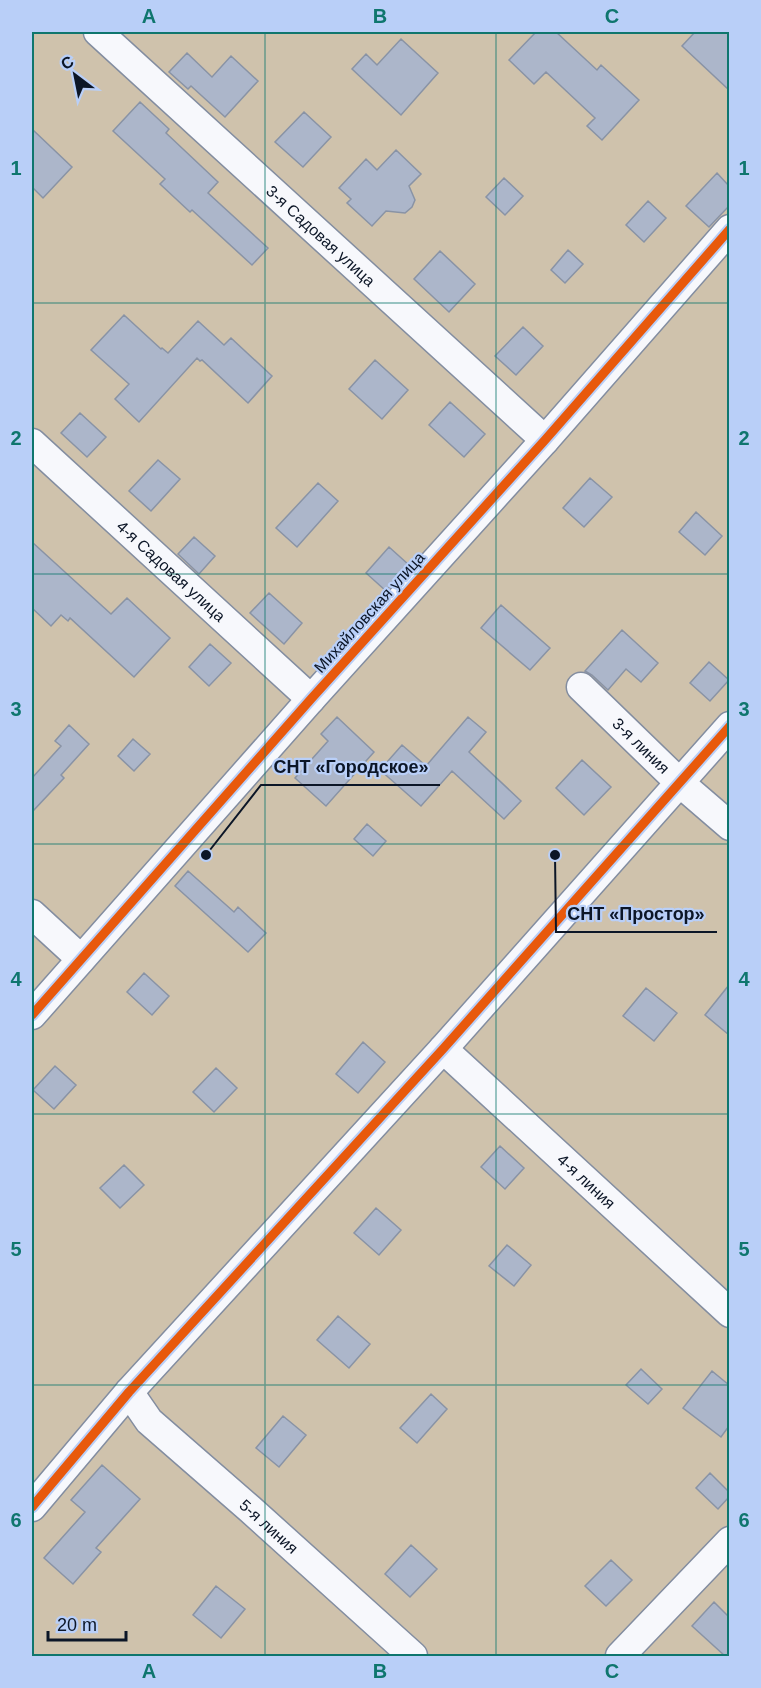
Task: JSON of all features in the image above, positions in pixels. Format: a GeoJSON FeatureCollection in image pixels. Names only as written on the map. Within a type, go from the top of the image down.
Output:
{"type":"FeatureCollection","features":[{"type":"Feature","properties":{"kind":"street","name":"3-я Садовая улица"},"geometry":{"type":"LineString","coordinates":[[98,32],[544,440]]}},
{"type":"Feature","properties":{"kind":"street","name":"Михайловская улица"},"geometry":{"type":"LineString","coordinates":[[32,1015],[729,229]]}},
{"type":"Feature","properties":{"kind":"street","name":"4-я Садовая улица"},"geometry":{"type":"LineString","coordinates":[[32,443],[311,699]]}},
{"type":"Feature","properties":{"kind":"street","name":"3-я линия"},"geometry":{"type":"LineString","coordinates":[[581,687],[680,783],[729,826]]}},
{"type":"Feature","properties":{"kind":"street"},"geometry":{"type":"LineString","coordinates":[[32,1508],[129,1392],[443,1048],[729,726]]}},
{"type":"Feature","properties":{"kind":"street"},"geometry":{"type":"LineString","coordinates":[[32,914],[81,959]]}},
{"type":"Feature","properties":{"kind":"street","name":"4-я линия"},"geometry":{"type":"LineString","coordinates":[[443,1048],[729,1313]]}},
{"type":"Feature","properties":{"kind":"street","name":"5-я линия"},"geometry":{"type":"LineString","coordinates":[[129,1392],[149,1421],[413,1656]]}},
{"type":"Feature","properties":{"kind":"street"},"geometry":{"type":"LineString","coordinates":[[620,1656],[729,1541]]}},
{"type":"Feature","properties":{"kind":"shaded area"},"geometry":{"type":"Polygon","coordinates":[[[32,32],[729,32],[729,1656],[32,1656],[32,32]]]}},
{"type":"Feature","properties":{"kind":"building"},"geometry":{"type":"Polygon","coordinates":[[[536,32],[556,32],[597,70],[601,65],[639,100],[602,140],[587,126],[595,118],[546,72],[534,84],[509,60],[536,32]]]}},
{"type":"Feature","properties":{"kind":"building"},"geometry":{"type":"Polygon","coordinates":[[[695,32],[729,32],[729,90],[682,46],[695,32]]]}},
{"type":"Feature","properties":{"kind":"building"},"geometry":{"type":"Polygon","coordinates":[[[401,39],[438,73],[401,115],[352,69],[366,54],[377,65],[401,39]]]}},
{"type":"Feature","properties":{"kind":"building"},"geometry":{"type":"Polygon","coordinates":[[[187,53],[212,77],[231,56],[258,81],[225,117],[191,86],[188,89],[169,72],[187,53]]]}},
{"type":"Feature","properties":{"kind":"building"},"geometry":{"type":"Polygon","coordinates":[[[140,102],[169,129],[166,133],[218,182],[208,193],[268,248],[252,265],[160,184],[165,179],[113,131],[140,102]]]}},
{"type":"Feature","properties":{"kind":"building"},"geometry":{"type":"Polygon","coordinates":[[[304,112],[331,137],[303,167],[275,142],[304,112]]]}},
{"type":"Feature","properties":{"kind":"building"},"geometry":{"type":"Polygon","coordinates":[[[32,129],[72,167],[43,198],[32,187],[32,129]]]}},
{"type":"Feature","properties":{"kind":"building"},"geometry":{"type":"Polygon","coordinates":[[[396,150],[421,174],[409,186],[415,200],[412,207],[405,213],[386,211],[372,226],[347,203],[351,199],[339,188],[366,159],[377,170],[396,150]]]}},
{"type":"Feature","properties":{"kind":"building"},"geometry":{"type":"Polygon","coordinates":[[[717,173],[729,186],[729,206],[709,227],[686,206],[717,173]]]}},
{"type":"Feature","properties":{"kind":"building"},"geometry":{"type":"Polygon","coordinates":[[[504,178],[523,196],[505,215],[486,197],[504,178]]]}},
{"type":"Feature","properties":{"kind":"building"},"geometry":{"type":"Polygon","coordinates":[[[648,201],[666,218],[644,242],[626,225],[648,201]]]}},
{"type":"Feature","properties":{"kind":"building"},"geometry":{"type":"Polygon","coordinates":[[[568,250],[583,264],[565,283],[551,270],[568,250]]]}},
{"type":"Feature","properties":{"kind":"building"},"geometry":{"type":"Polygon","coordinates":[[[440,251],[475,284],[449,312],[414,279],[440,251]]]}},
{"type":"Feature","properties":{"kind":"building"},"geometry":{"type":"Polygon","coordinates":[[[124,315],[168,353],[198,321],[224,345],[231,338],[272,376],[248,403],[202,360],[197,358],[139,422],[115,399],[129,384],[91,350],[124,315]]]}},
{"type":"Feature","properties":{"kind":"building"},"geometry":{"type":"Polygon","coordinates":[[[523,327],[543,346],[516,375],[495,356],[523,327]]]}},
{"type":"Feature","properties":{"kind":"building"},"geometry":{"type":"Polygon","coordinates":[[[375,360],[408,390],[382,419],[349,389],[375,360]]]}},
{"type":"Feature","properties":{"kind":"building"},"geometry":{"type":"Polygon","coordinates":[[[450,402],[485,434],[464,457],[429,425],[450,402]]]}},
{"type":"Feature","properties":{"kind":"building"},"geometry":{"type":"Polygon","coordinates":[[[80,413],[106,437],[87,457],[61,433],[80,413]]]}},
{"type":"Feature","properties":{"kind":"building"},"geometry":{"type":"Polygon","coordinates":[[[158,460],[180,479],[151,511],[129,491],[158,460]]]}},
{"type":"Feature","properties":{"kind":"building"},"geometry":{"type":"Polygon","coordinates":[[[590,478],[612,497],[584,527],[563,508],[590,478]]]}},
{"type":"Feature","properties":{"kind":"building"},"geometry":{"type":"Polygon","coordinates":[[[318,483],[338,501],[297,547],[276,528],[318,483]]]}},
{"type":"Feature","properties":{"kind":"building"},"geometry":{"type":"Polygon","coordinates":[[[696,512],[722,536],[705,555],[679,532],[696,512]]]}},
{"type":"Feature","properties":{"kind":"building"},"geometry":{"type":"Polygon","coordinates":[[[194,537],[215,556],[199,574],[178,554],[194,537]]]}},
{"type":"Feature","properties":{"kind":"building"},"geometry":{"type":"Polygon","coordinates":[[[32,542],[111,614],[127,598],[170,638],[134,677],[70,618],[68,621],[61,615],[51,626],[32,608],[32,542]]]}},
{"type":"Feature","properties":{"kind":"building"},"geometry":{"type":"Polygon","coordinates":[[[389,547],[409,565],[386,591],[366,573],[389,547]]]}},
{"type":"Feature","properties":{"kind":"building"},"geometry":{"type":"Polygon","coordinates":[[[269,593],[302,623],[284,644],[250,613],[269,593]]]}},
{"type":"Feature","properties":{"kind":"building"},"geometry":{"type":"Polygon","coordinates":[[[501,605],[550,648],[530,670],[481,628],[501,605]]]}},
{"type":"Feature","properties":{"kind":"building"},"geometry":{"type":"Polygon","coordinates":[[[622,630],[658,663],[641,682],[626,669],[608,690],[585,671],[622,630]]]}},
{"type":"Feature","properties":{"kind":"building"},"geometry":{"type":"Polygon","coordinates":[[[210,644],[231,663],[209,686],[189,667],[210,644]]]}},
{"type":"Feature","properties":{"kind":"building"},"geometry":{"type":"Polygon","coordinates":[[[709,662],[729,680],[710,701],[690,683],[709,662]]]}},
{"type":"Feature","properties":{"kind":"building"},"geometry":{"type":"Polygon","coordinates":[[[337,717],[374,752],[326,806],[295,778],[328,741],[321,734],[337,717]]]}},
{"type":"Feature","properties":{"kind":"building"},"geometry":{"type":"Polygon","coordinates":[[[468,717],[486,732],[469,752],[521,801],[504,819],[452,771],[421,806],[380,770],[402,745],[426,766],[468,717]]]}},
{"type":"Feature","properties":{"kind":"building"},"geometry":{"type":"Polygon","coordinates":[[[69,725],[89,744],[61,775],[64,778],[32,812],[32,778],[61,746],[55,741],[69,725]]]}},
{"type":"Feature","properties":{"kind":"building"},"geometry":{"type":"Polygon","coordinates":[[[133,739],[150,754],[134,771],[118,756],[133,739]]]}},
{"type":"Feature","properties":{"kind":"building"},"geometry":{"type":"Polygon","coordinates":[[[582,760],[611,787],[584,815],[556,788],[582,760]]]}},
{"type":"Feature","properties":{"kind":"building"},"geometry":{"type":"Polygon","coordinates":[[[367,824],[386,841],[373,856],[354,839],[367,824]]]}},
{"type":"Feature","properties":{"kind":"building"},"geometry":{"type":"Polygon","coordinates":[[[188,871],[234,912],[238,907],[266,933],[248,952],[175,886],[188,871]]]}},
{"type":"Feature","properties":{"kind":"building"},"geometry":{"type":"Polygon","coordinates":[[[144,973],[169,996],[152,1015],[127,992],[144,973]]]}},
{"type":"Feature","properties":{"kind":"building"},"geometry":{"type":"Polygon","coordinates":[[[729,985],[729,1035],[705,1015],[729,985]]]}},
{"type":"Feature","properties":{"kind":"building"},"geometry":{"type":"Polygon","coordinates":[[[646,988],[677,1013],[654,1041],[623,1016],[646,988]]]}},
{"type":"Feature","properties":{"kind":"building"},"geometry":{"type":"Polygon","coordinates":[[[363,1042],[385,1062],[358,1093],[336,1074],[363,1042]]]}},
{"type":"Feature","properties":{"kind":"building"},"geometry":{"type":"Polygon","coordinates":[[[55,1066],[76,1085],[54,1109],[33,1090],[55,1066]]]}},
{"type":"Feature","properties":{"kind":"building"},"geometry":{"type":"Polygon","coordinates":[[[216,1068],[237,1088],[214,1112],[193,1092],[216,1068]]]}},
{"type":"Feature","properties":{"kind":"building"},"geometry":{"type":"Polygon","coordinates":[[[500,1146],[524,1168],[505,1189],[481,1167],[500,1146]]]}},
{"type":"Feature","properties":{"kind":"building"},"geometry":{"type":"Polygon","coordinates":[[[124,1165],[144,1185],[120,1208],[100,1188],[124,1165]]]}},
{"type":"Feature","properties":{"kind":"building"},"geometry":{"type":"Polygon","coordinates":[[[376,1208],[401,1230],[379,1255],[354,1233],[376,1208]]]}},
{"type":"Feature","properties":{"kind":"building"},"geometry":{"type":"Polygon","coordinates":[[[507,1245],[531,1265],[514,1286],[489,1266],[507,1245]]]}},
{"type":"Feature","properties":{"kind":"building"},"geometry":{"type":"Polygon","coordinates":[[[338,1316],[370,1344],[349,1368],[317,1340],[338,1316]]]}},
{"type":"Feature","properties":{"kind":"building"},"geometry":{"type":"Polygon","coordinates":[[[641,1369],[662,1389],[648,1404],[626,1385],[641,1369]]]}},
{"type":"Feature","properties":{"kind":"building"},"geometry":{"type":"Polygon","coordinates":[[[712,1371],[729,1385],[729,1426],[721,1437],[683,1408],[712,1371]]]}},
{"type":"Feature","properties":{"kind":"building"},"geometry":{"type":"Polygon","coordinates":[[[431,1394],[447,1409],[417,1443],[400,1428],[431,1394]]]}},
{"type":"Feature","properties":{"kind":"building"},"geometry":{"type":"Polygon","coordinates":[[[283,1416],[306,1435],[279,1467],[256,1448],[283,1416]]]}},
{"type":"Feature","properties":{"kind":"building"},"geometry":{"type":"Polygon","coordinates":[[[102,1465],[140,1499],[96,1548],[101,1552],[73,1584],[44,1558],[85,1512],[71,1500],[102,1465]]]}},
{"type":"Feature","properties":{"kind":"building"},"geometry":{"type":"Polygon","coordinates":[[[710,1473],[729,1492],[729,1497],[718,1509],[696,1488],[710,1473]]]}},
{"type":"Feature","properties":{"kind":"building"},"geometry":{"type":"Polygon","coordinates":[[[411,1545],[437,1569],[410,1597],[385,1574],[411,1545]]]}},
{"type":"Feature","properties":{"kind":"building"},"geometry":{"type":"Polygon","coordinates":[[[611,1560],[632,1580],[606,1606],[585,1586],[611,1560]]]}},
{"type":"Feature","properties":{"kind":"building"},"geometry":{"type":"Polygon","coordinates":[[[216,1586],[245,1609],[221,1638],[193,1615],[216,1586]]]}},
{"type":"Feature","properties":{"kind":"building"},"geometry":{"type":"Polygon","coordinates":[[[714,1602],[729,1617],[729,1656],[725,1656],[692,1626],[714,1602]]]}},
{"type":"Feature","properties":{"kind":"cycle path"},"geometry":{"type":"LineString","coordinates":[[32,1015],[730,229]]}},
{"type":"Feature","properties":{"kind":"cycle path"},"geometry":{"type":"LineString","coordinates":[[32,1507],[129,1392],[443,1049],[730,726]]}},
{"type":"Feature","properties":{"kind":"place","name":"СНТ «Городское»"},"geometry":{"type":"Point","coordinates":[206,855]}},
{"type":"Feature","properties":{"kind":"place","name":"СНТ «Простор»"},"geometry":{"type":"Point","coordinates":[555,855]}}]}
